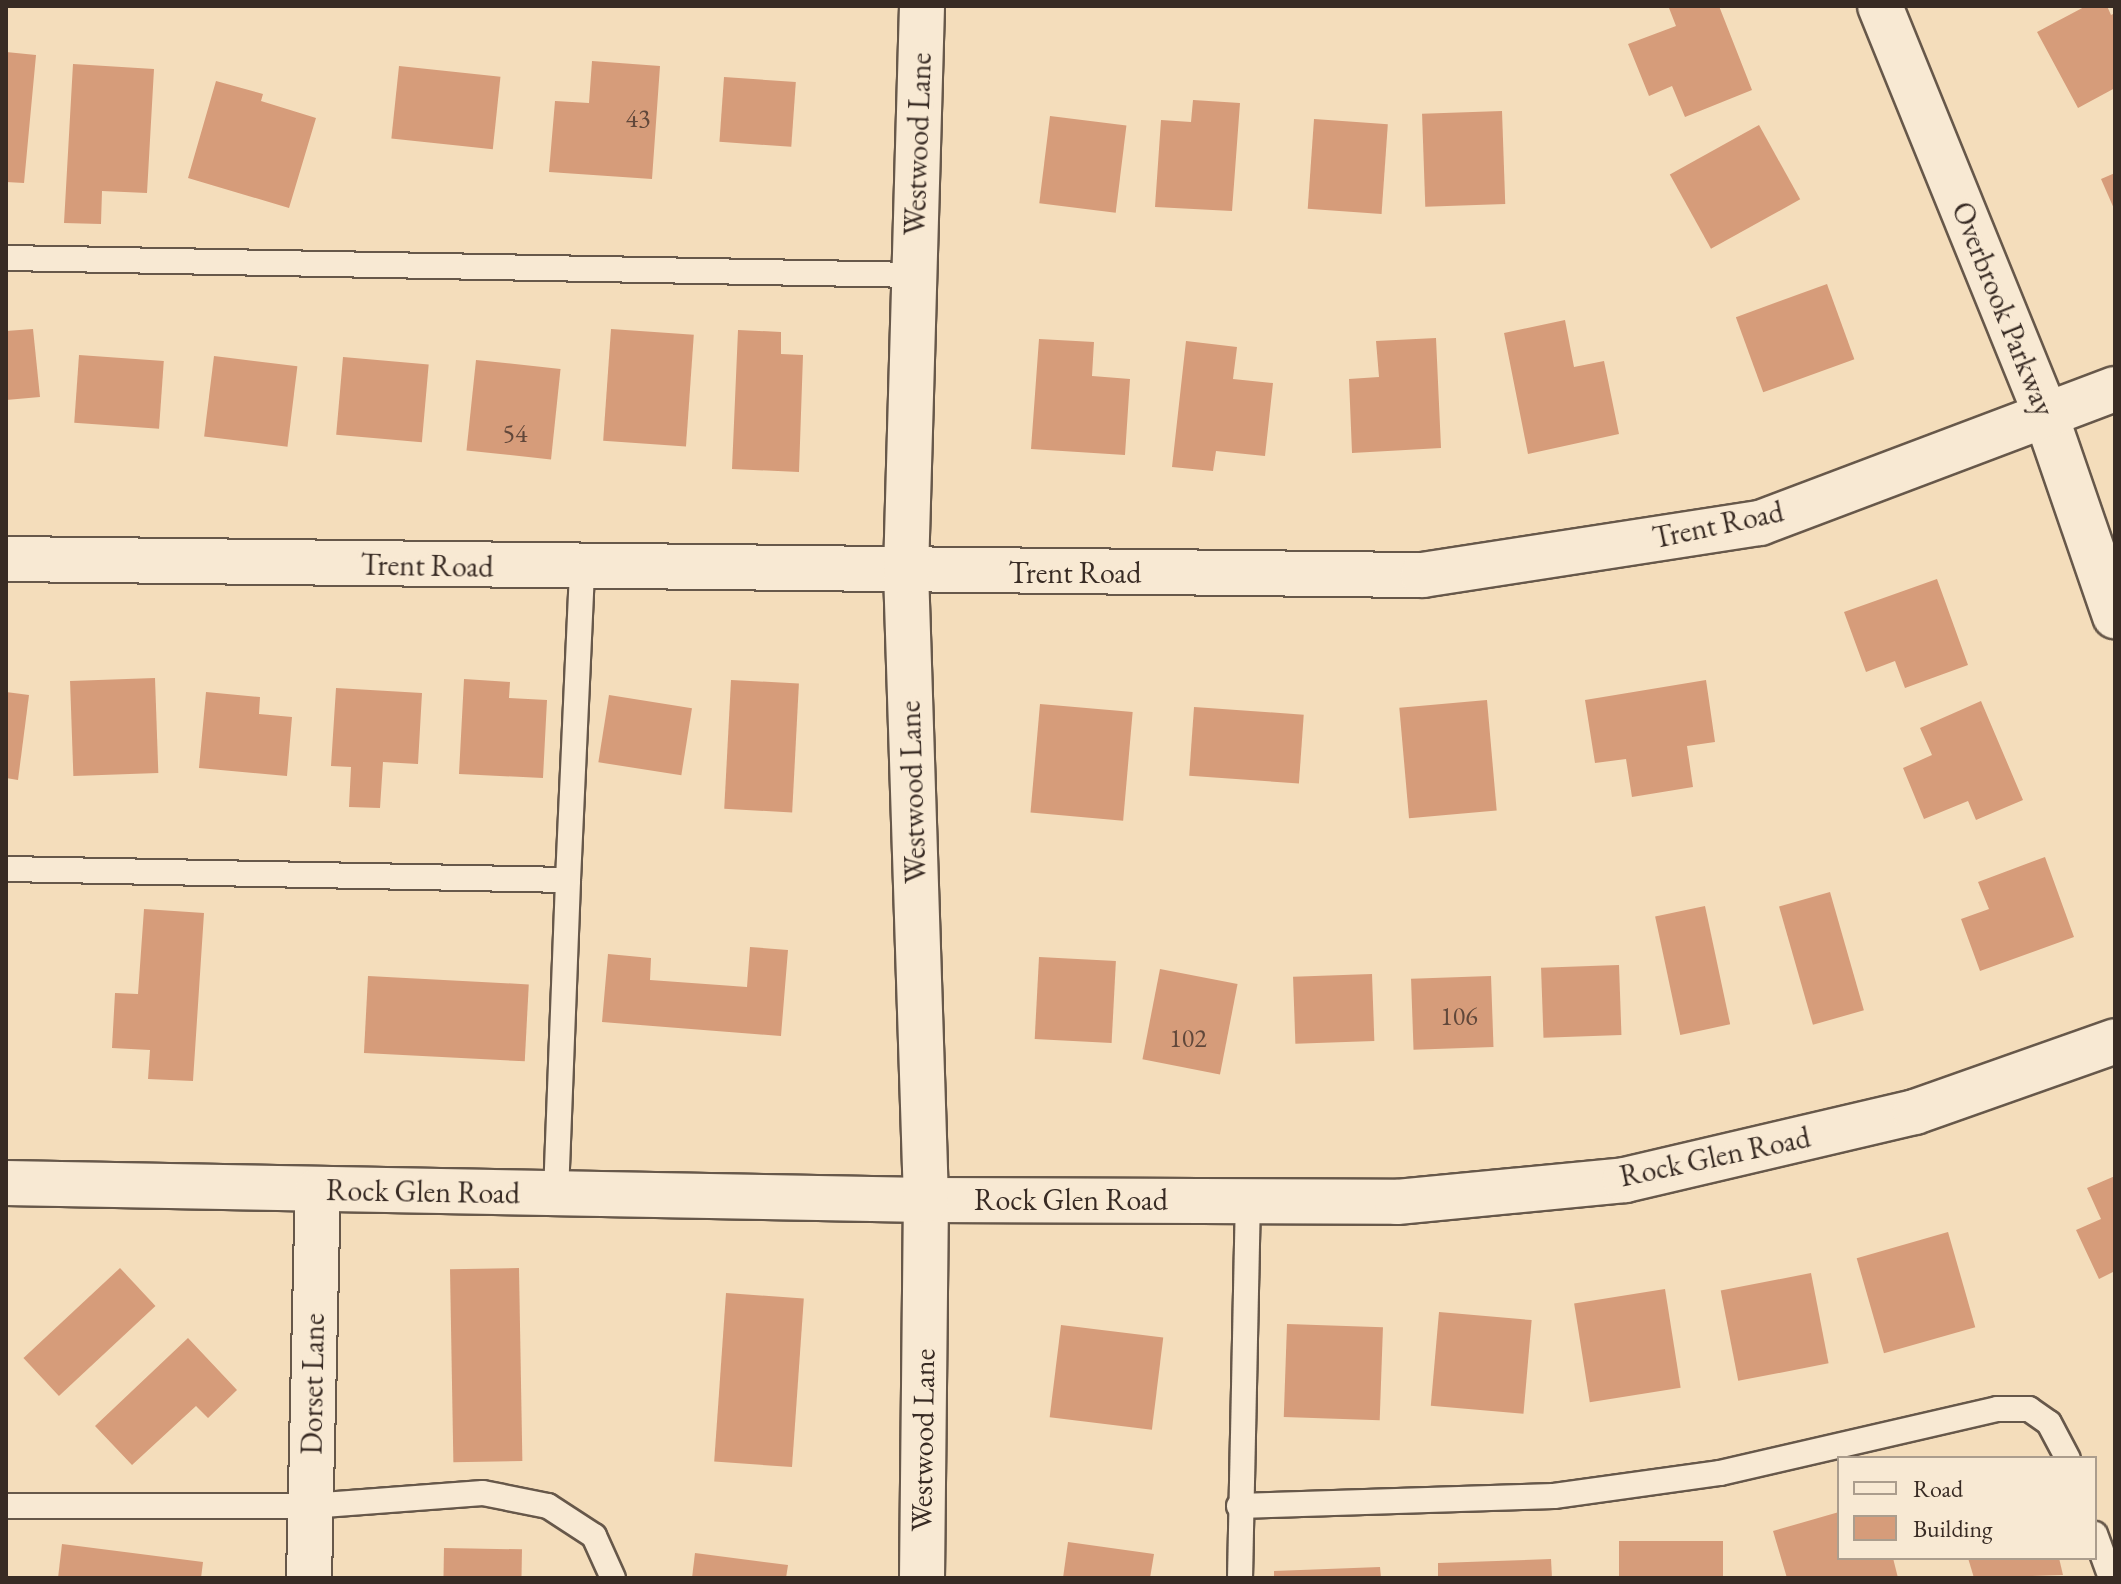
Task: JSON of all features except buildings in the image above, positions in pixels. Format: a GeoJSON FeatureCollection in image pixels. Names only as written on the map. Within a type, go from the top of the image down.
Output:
{"type":"FeatureCollection","features":[{"type":"Feature","properties":{"kind":"street","name":"Westwood Lane"},"geometry":{"type":"LineString","coordinates":[[922,6],[906,572],[926,1200],[922,1578]]}},
{"type":"Feature","properties":{"kind":"street","name":"Overbrook Parkway"},"geometry":{"type":"LineString","coordinates":[[1880,6],[2045,413],[2115,616]]}},
{"type":"Feature","properties":{"kind":"street","name":"Trent Road"},"geometry":{"type":"LineString","coordinates":[[6,559],[906,572],[1423,575],[1760,523],[2115,389]]}},
{"type":"Feature","properties":{"kind":"street","name":"Rock Glen Road"},"geometry":{"type":"LineString","coordinates":[[6,1183],[926,1200],[1397,1202],[1625,1180],[1915,1112],[2115,1041]]}},
{"type":"Feature","properties":{"kind":"street","name":"Dorset Lane"},"geometry":{"type":"LineString","coordinates":[[309,1578],[318,1190]]}},
{"type":"Feature","properties":{"kind":"lane"},"geometry":{"type":"LineString","coordinates":[[6,258],[915,275]]}},
{"type":"Feature","properties":{"kind":"lane"},"geometry":{"type":"LineString","coordinates":[[556,1194],[582,568]]}},
{"type":"Feature","properties":{"kind":"lane"},"geometry":{"type":"LineString","coordinates":[[6,869],[568,880]]}},
{"type":"Feature","properties":{"kind":"lane"},"geometry":{"type":"LineString","coordinates":[[1240,1578],[1239,1506],[1248,1201]]}},
{"type":"Feature","properties":{"kind":"lane"},"geometry":{"type":"LineString","coordinates":[[1239,1506],[1554,1496],[1720,1473],[1997,1409],[2029,1409],[2049,1423],[2067,1456]]}},
{"type":"Feature","properties":{"kind":"lane"},"geometry":{"type":"LineString","coordinates":[[6,1506],[310,1506],[483,1493],[548,1506],[594,1536],[613,1578]]}},
{"type":"Feature","properties":{"kind":"lane"},"geometry":{"type":"LineString","coordinates":[[2097,1540],[2111,1578]]}}]}
